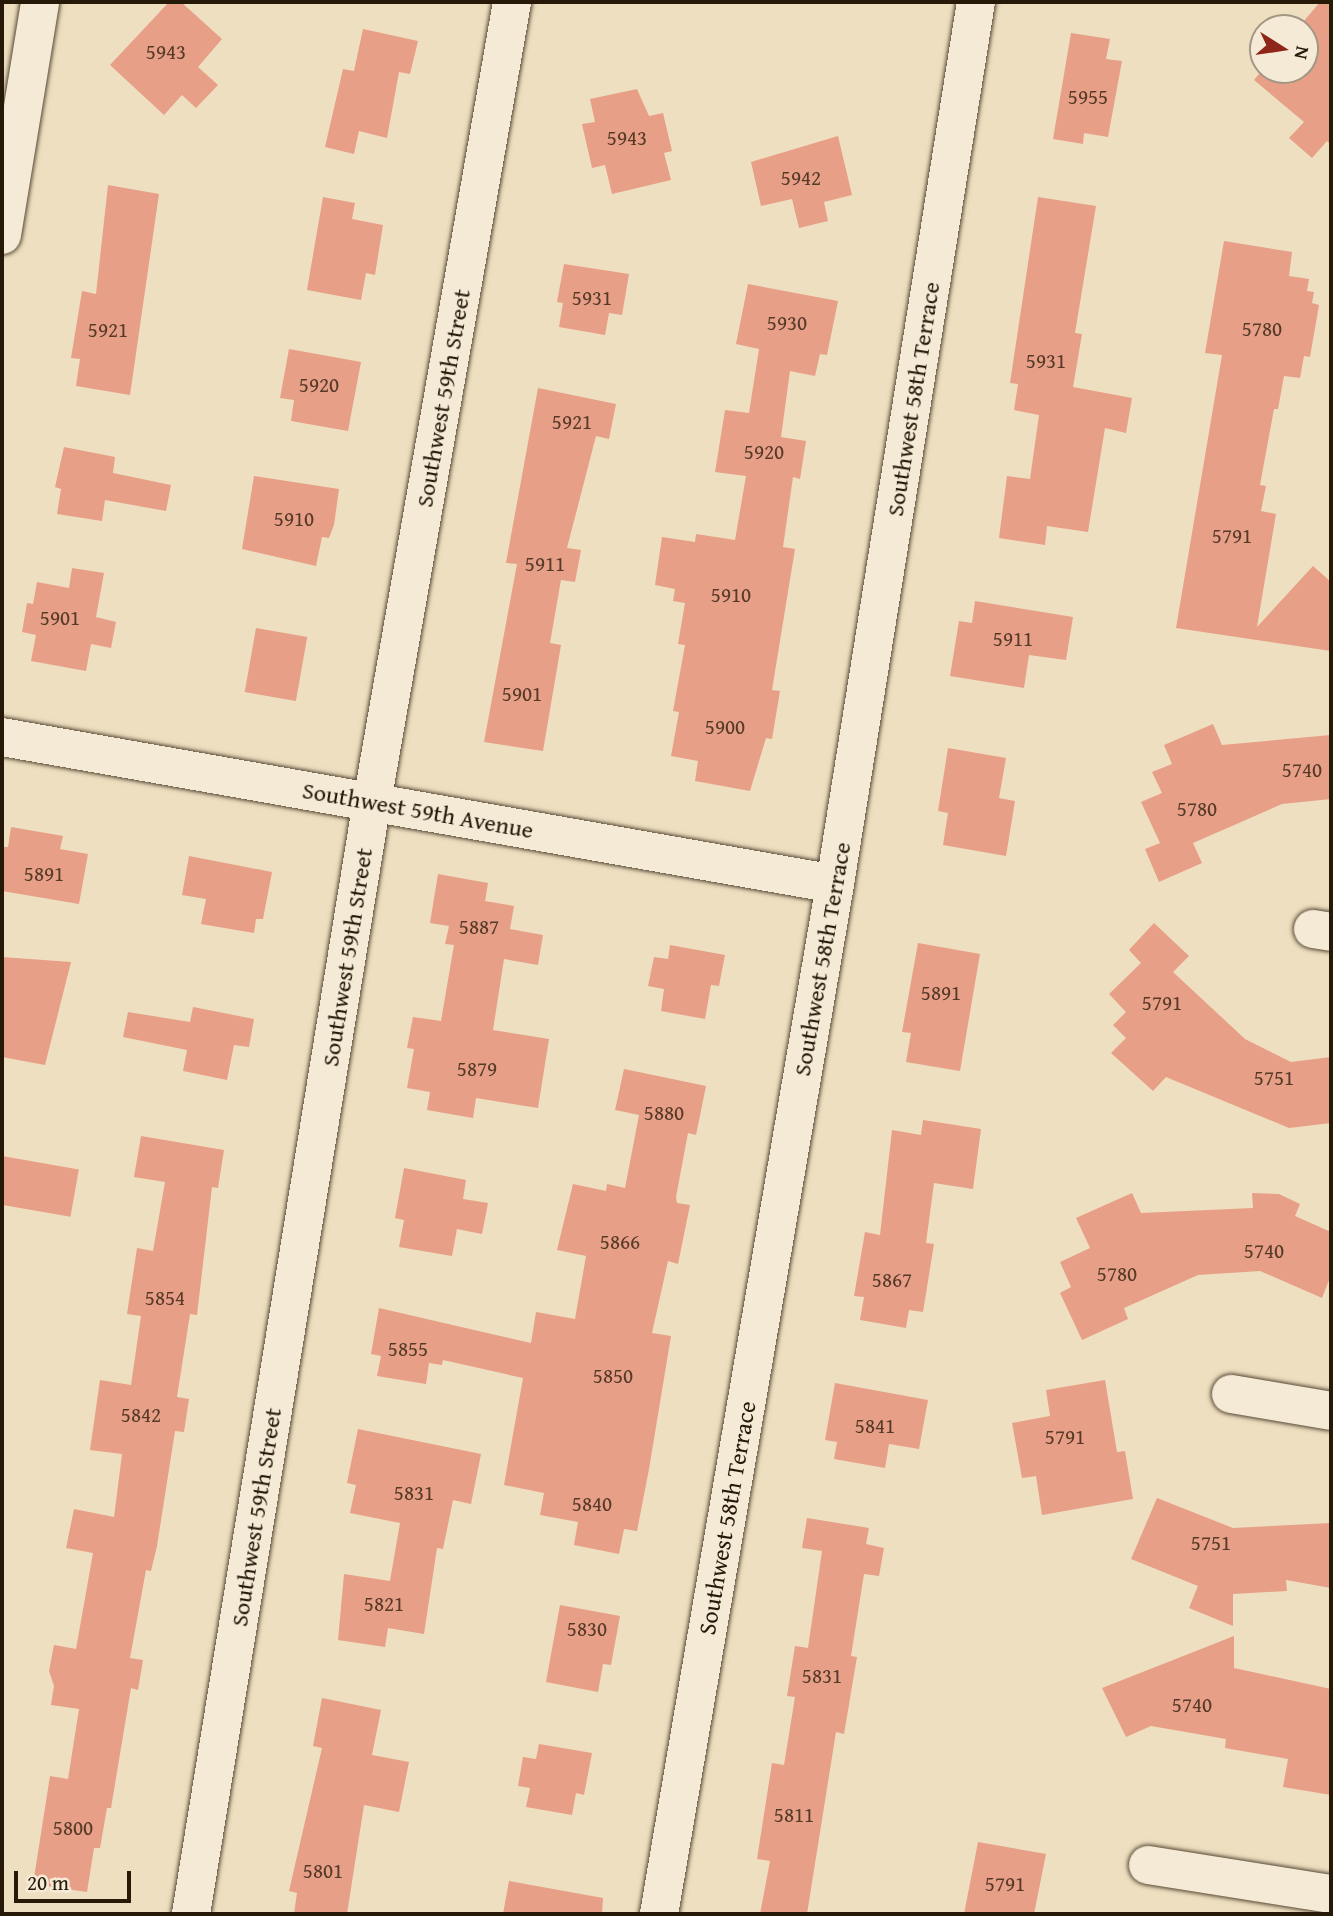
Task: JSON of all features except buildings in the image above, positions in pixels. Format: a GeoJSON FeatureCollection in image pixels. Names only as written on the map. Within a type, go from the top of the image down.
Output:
{"type":"FeatureCollection","features":[{"type":"Feature","properties":{"kind":"street"},"geometry":{"type":"LineString","coordinates":[[2,235],[40,2]]}},
{"type":"Feature","properties":{"kind":"street","name":"Southwest 59th Street"},"geometry":{"type":"LineString","coordinates":[[191,1914],[372,802],[512,2]]}},
{"type":"Feature","properties":{"kind":"street","name":"Southwest 58th Terrace"},"geometry":{"type":"LineString","coordinates":[[659,1914],[835,884],[976,2]]}},
{"type":"Feature","properties":{"kind":"street","name":"Southwest 59th Avenue"},"geometry":{"type":"LineString","coordinates":[[2,737],[835,884]]}},
{"type":"Feature","properties":{"kind":"street"},"geometry":{"type":"LineString","coordinates":[[1231,1394],[1331,1411]]}},
{"type":"Feature","properties":{"kind":"street"},"geometry":{"type":"LineString","coordinates":[[1148,1865],[1331,1894]]}}]}
